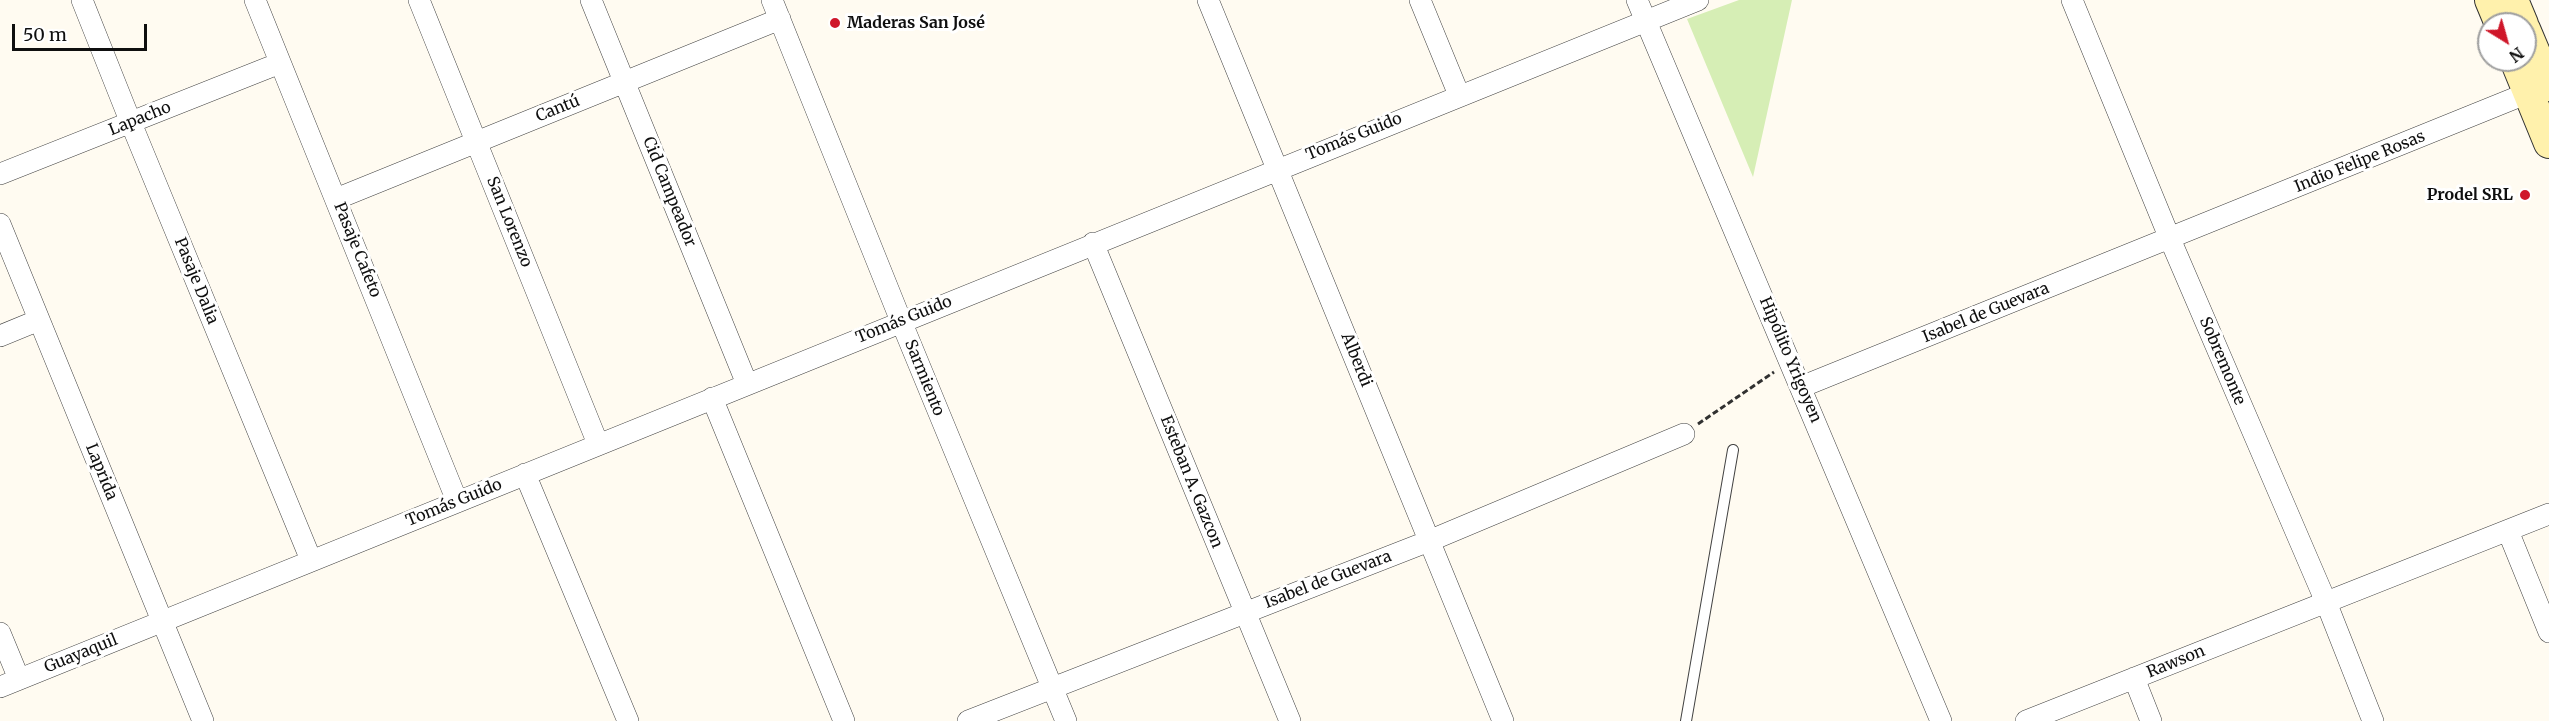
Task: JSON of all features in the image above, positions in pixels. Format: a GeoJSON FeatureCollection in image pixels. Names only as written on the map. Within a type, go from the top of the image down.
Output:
{"type":"FeatureCollection","features":[{"type":"Feature","properties":{"kind":"main road"},"geometry":{"type":"LineString","coordinates":[[2537,65],[2544,87],[2549,142]]}},
{"type":"Feature","properties":{"kind":"main road"},"geometry":{"type":"LineString","coordinates":[[2528,72],[2544,87]]}},
{"type":"Feature","properties":{"kind":"street","name":"Pasaje Dalia"},"geometry":{"type":"LineString","coordinates":[[82,0],[130,123],[311,560]]}},
{"type":"Feature","properties":{"kind":"street","name":"Pasaje Cafeto"},"geometry":{"type":"LineString","coordinates":[[255,0],[457,501]]}},
{"type":"Feature","properties":{"kind":"street","name":"San Lorenzo"},"geometry":{"type":"LineString","coordinates":[[419,0],[598,444]]}},
{"type":"Feature","properties":{"kind":"street","name":"Cid Campeador"},"geometry":{"type":"LineString","coordinates":[[591,0],[747,384]]}},
{"type":"Feature","properties":{"kind":"street","name":"Alberdi"},"geometry":{"type":"LineString","coordinates":[[1208,0],[1279,168],[1503,721]]}},
{"type":"Feature","properties":{"kind":"street"},"geometry":{"type":"LineString","coordinates":[[1420,0],[1459,95]]}},
{"type":"Feature","properties":{"kind":"street","name":"Hipólito Yrigoyen"},"geometry":{"type":"LineString","coordinates":[[1637,0],[1941,721]]}},
{"type":"Feature","properties":{"kind":"street","name":"Tomás Guido"},"geometry":{"type":"LineString","coordinates":[[163,621],[1698,0]]}},
{"type":"Feature","properties":{"kind":"street","name":"Sobremonte"},"geometry":{"type":"LineString","coordinates":[[2072,0],[2170,239],[2326,602],[2373,721]]}},
{"type":"Feature","properties":{"kind":"street","name":"Cantú"},"geometry":{"type":"LineString","coordinates":[[336,199],[624,82],[776,10]]}},
{"type":"Feature","properties":{"kind":"street","name":"Sarmiento"},"geometry":{"type":"LineString","coordinates":[[776,10],[1066,721]]}},
{"type":"Feature","properties":{"kind":"street","name":"Lapacho"},"geometry":{"type":"LineString","coordinates":[[0,174],[280,63]]}},
{"type":"Feature","properties":{"kind":"street","name":"Indio Felipe Rosas"},"geometry":{"type":"LineString","coordinates":[[2170,239],[2544,87]]}},
{"type":"Feature","properties":{"kind":"street","name":"Laprida"},"geometry":{"type":"LineString","coordinates":[[0,224],[203,721]]}},
{"type":"Feature","properties":{"kind":"street","name":"Isabel de Guevara"},"geometry":{"type":"LineString","coordinates":[[1801,387],[2170,239]]}},
{"type":"Feature","properties":{"kind":"street","name":"Esteban A. Gazcon"},"geometry":{"type":"LineString","coordinates":[[1093,243],[1290,721]]}},
{"type":"Feature","properties":{"kind":"street"},"geometry":{"type":"LineString","coordinates":[[0,336],[39,321]]}},
{"type":"Feature","properties":{"kind":"street"},"geometry":{"type":"LineString","coordinates":[[712,398],[844,721]]}},
{"type":"Feature","properties":{"kind":"street","name":"Isabel de Guevara"},"geometry":{"type":"LineString","coordinates":[[968,721],[1429,541],[1684,434]]}},
{"type":"Feature","properties":{"kind":"street"},"geometry":{"type":"LineString","coordinates":[[525,474],[628,721]]}},
{"type":"Feature","properties":{"kind":"street","name":"Rawson"},"geometry":{"type":"LineString","coordinates":[[2026,721],[2549,514]]}},
{"type":"Feature","properties":{"kind":"street"},"geometry":{"type":"LineString","coordinates":[[2508,531],[2549,632]]}},
{"type":"Feature","properties":{"kind":"street","name":"Guayaquil"},"geometry":{"type":"LineString","coordinates":[[9,683],[163,621]]}},
{"type":"Feature","properties":{"kind":"street"},"geometry":{"type":"LineString","coordinates":[[0,633],[9,683]]}},
{"type":"Feature","properties":{"kind":"street"},"geometry":{"type":"LineString","coordinates":[[2134,678],[2151,721]]}},
{"type":"Feature","properties":{"kind":"lane"},"geometry":{"type":"LineString","coordinates":[[1686,721],[1733,450]]}},
{"type":"Feature","properties":{"kind":"path"},"geometry":{"type":"LineString","coordinates":[[1684,434],[1790,361]]}},
{"type":"Feature","properties":{"kind":"green space"},"geometry":{"type":"Polygon","coordinates":[[[1739,0],[1792,0],[1753,177],[1687,19],[1739,0]]]}},
{"type":"Feature","properties":{"kind":"place","name":"Maderas San José"},"geometry":{"type":"Point","coordinates":[835,23]}},
{"type":"Feature","properties":{"kind":"place","name":"Prodel SRL"},"geometry":{"type":"Point","coordinates":[2525,195]}}]}
